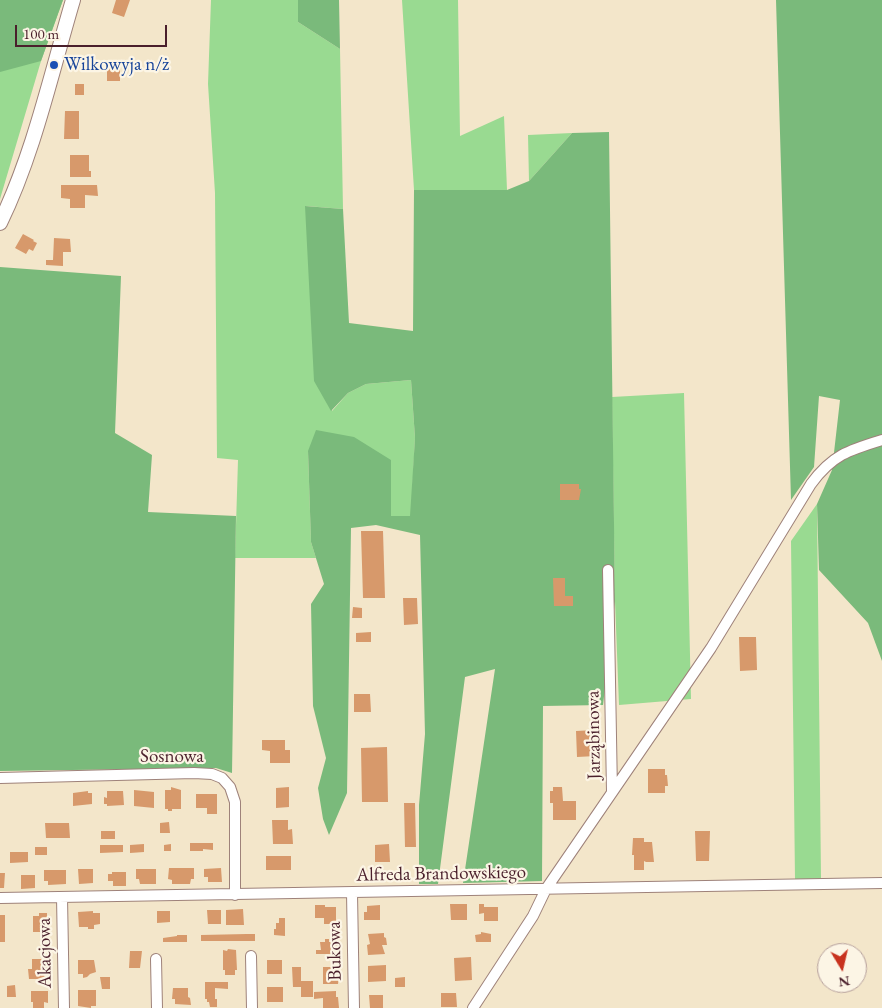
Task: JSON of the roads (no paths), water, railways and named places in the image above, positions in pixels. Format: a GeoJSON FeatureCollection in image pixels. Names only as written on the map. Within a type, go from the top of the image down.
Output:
{"type":"FeatureCollection","features":[{"type":"Feature","properties":{"kind":"street"},"geometry":{"type":"LineString","coordinates":[[0,223],[13,196],[23,167],[73,0]]}},
{"type":"Feature","properties":{"kind":"street"},"geometry":{"type":"LineString","coordinates":[[612,792],[711,648],[820,471],[831,461],[843,454],[882,440]]}},
{"type":"Feature","properties":{"kind":"street","name":"Jarząbinowa"},"geometry":{"type":"LineString","coordinates":[[473,1008],[533,916],[546,889],[612,792],[608,570]]}},
{"type":"Feature","properties":{"kind":"street","name":"Sosnowa"},"geometry":{"type":"LineString","coordinates":[[0,778],[194,773],[212,774],[222,778],[230,787],[235,802],[235,895]]}},
{"type":"Feature","properties":{"kind":"street","name":"Alfreda Brandowskiego"},"geometry":{"type":"LineString","coordinates":[[0,898],[882,882]]}},
{"type":"Feature","properties":{"kind":"street","name":"Bukowa"},"geometry":{"type":"LineString","coordinates":[[352,893],[354,1008]]}},
{"type":"Feature","properties":{"kind":"street","name":"Akacjowa"},"geometry":{"type":"LineString","coordinates":[[62,897],[64,1008]]}},
{"type":"Feature","properties":{"kind":"street"},"geometry":{"type":"LineString","coordinates":[[251,956],[252,1008]]}},
{"type":"Feature","properties":{"kind":"street"},"geometry":{"type":"LineString","coordinates":[[156,959],[157,1008]]}},
{"type":"Feature","properties":{"kind":"place","name":"Wilkowyja n/ż"},"geometry":{"type":"Point","coordinates":[54,65]}}]}
